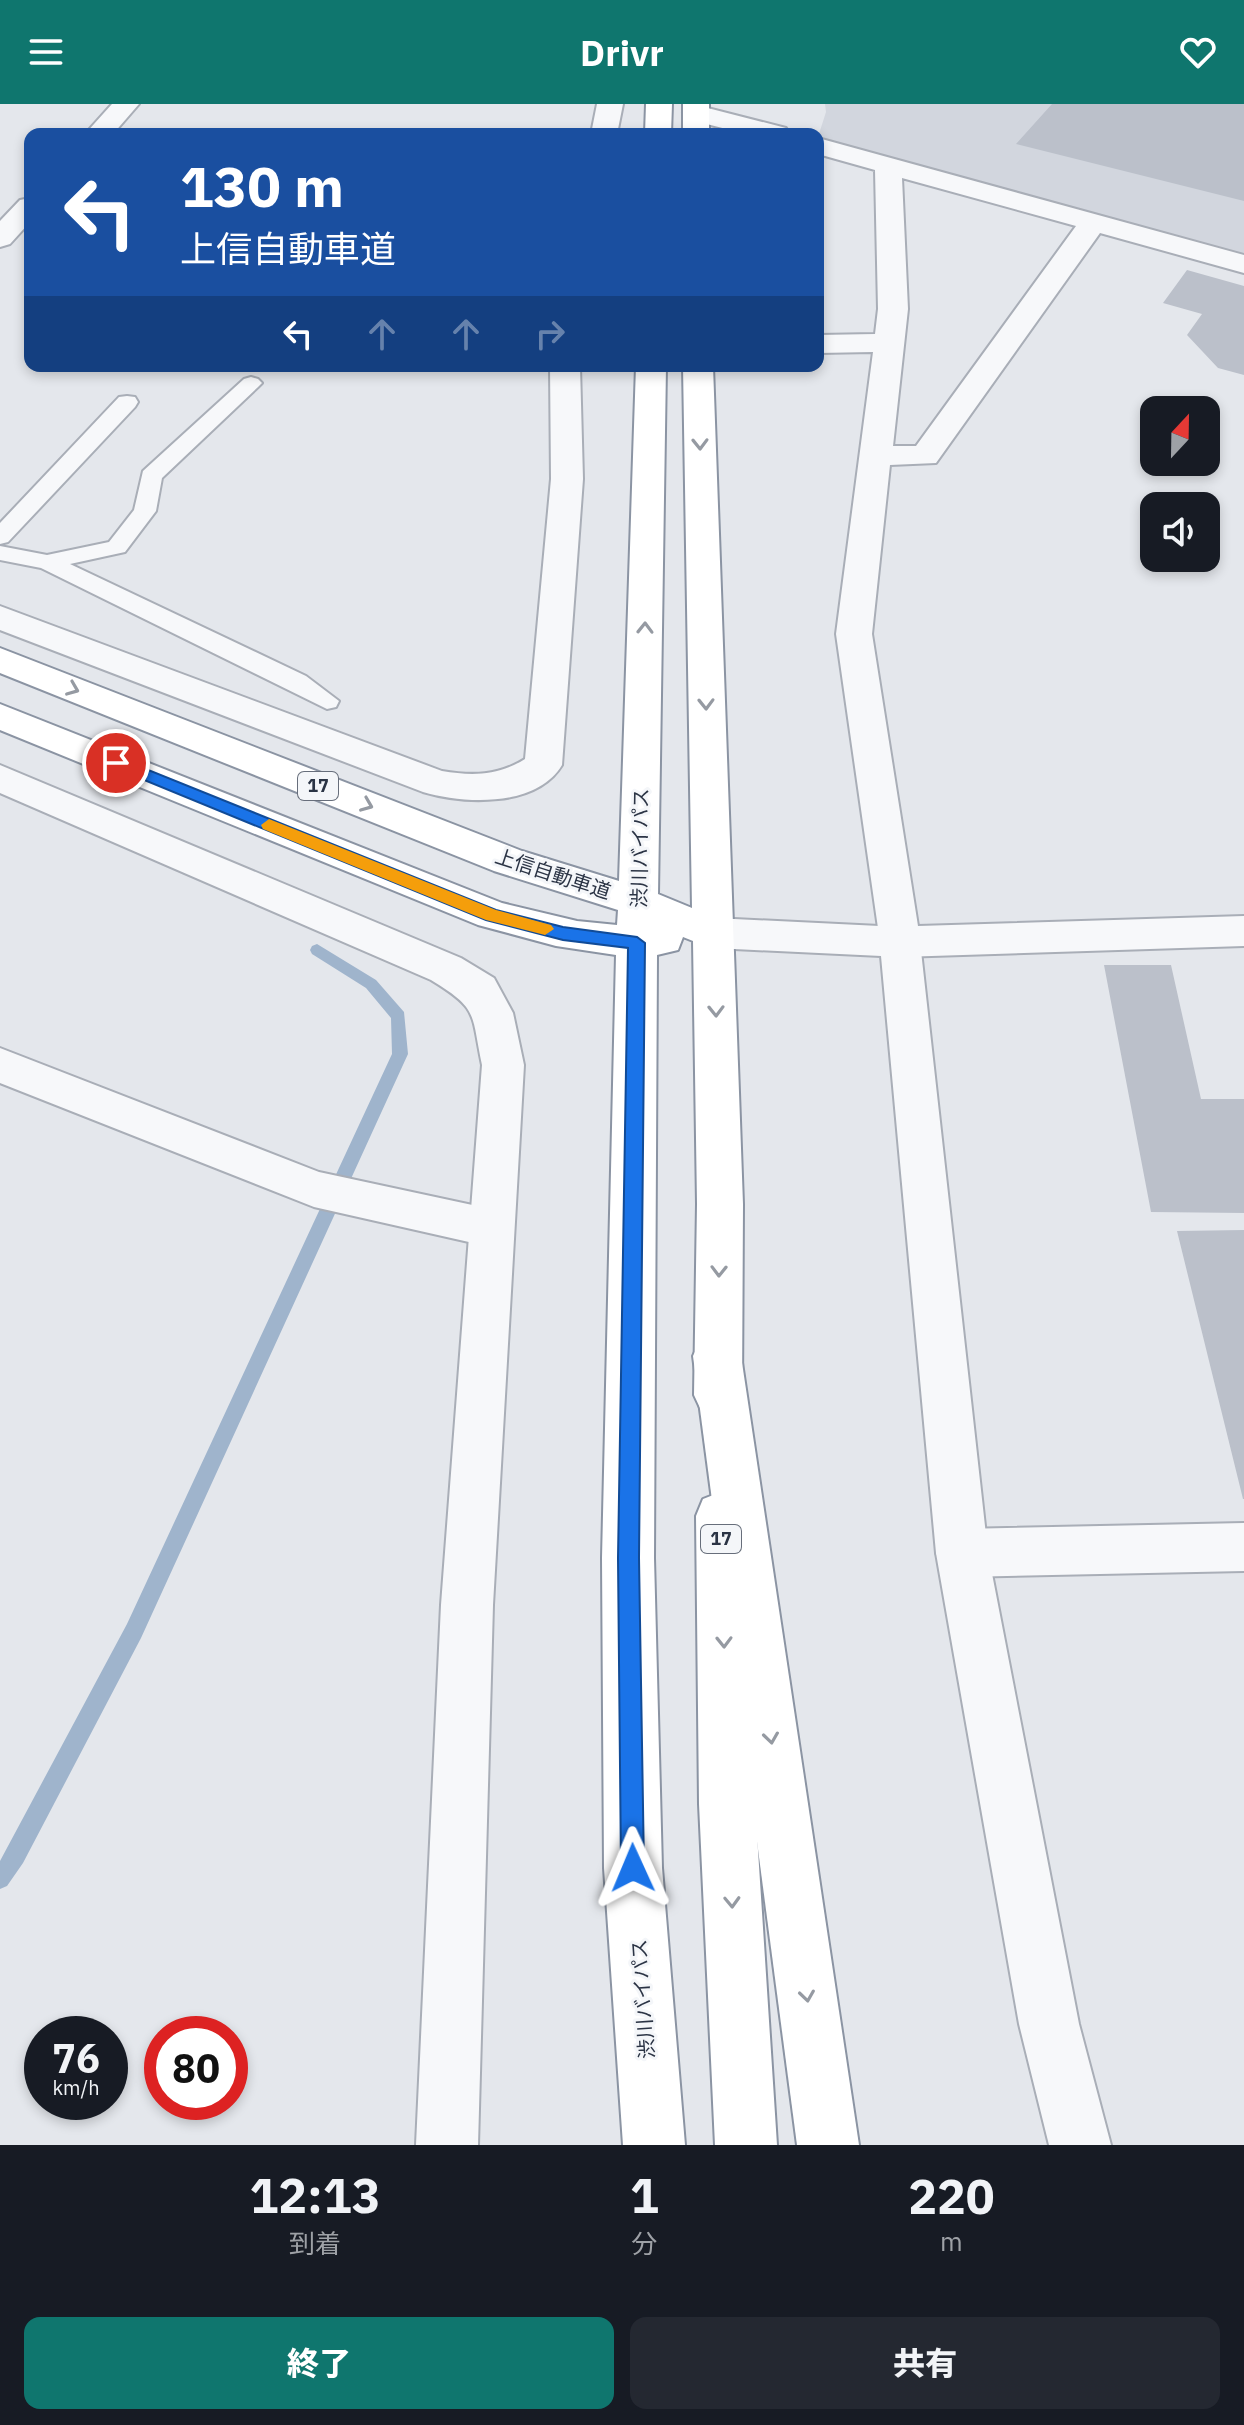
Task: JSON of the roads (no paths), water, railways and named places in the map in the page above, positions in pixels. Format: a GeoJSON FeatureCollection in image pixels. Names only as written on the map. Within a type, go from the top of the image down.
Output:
{"type":"FeatureCollection","features":[{"type":"Feature","properties":{"kind":"highway"},"geometry":{"type":"LineString","coordinates":[[658,128],[659,104]]}},
{"type":"Feature","properties":{"kind":"highway","name":"渋川バイパス"},"geometry":{"type":"LineString","coordinates":[[651,372],[628,1558],[633,1868],[654,2145]]}},
{"type":"Feature","properties":{"kind":"highway","name":"17"},"geometry":{"type":"LineString","coordinates":[[698,372],[720,1204],[717,1356],[727,1804],[738,2063],[746,2145]]}},
{"type":"Feature","properties":{"kind":"highway","name":"上信自動車道"},"geometry":{"type":"LineString","coordinates":[[0,660],[508,861],[638,923]]}},
{"type":"Feature","properties":{"kind":"highway","name":"上信自動車道"},"geometry":{"type":"LineString","coordinates":[[0,716],[492,915],[563,933],[638,923],[714,933]]}},
{"type":"Feature","properties":{"kind":"highway"},"geometry":{"type":"LineString","coordinates":[[717,1356],[828,2145]]}},
{"type":"Feature","properties":{"kind":"street"},"geometry":{"type":"LineString","coordinates":[[104,128],[126,104]]}},
{"type":"Feature","properties":{"kind":"street"},"geometry":{"type":"LineString","coordinates":[[605,128],[610,104]]}},
{"type":"Feature","properties":{"kind":"street"},"geometry":{"type":"LineString","coordinates":[[770,104],[773,128]]}},
{"type":"Feature","properties":{"kind":"street"},"geometry":{"type":"LineString","coordinates":[[696,117],[750,128]]}},
{"type":"Feature","properties":{"kind":"street"},"geometry":{"type":"LineString","coordinates":[[824,148],[1244,264]]}},
{"type":"Feature","properties":{"kind":"street"},"geometry":{"type":"LineString","coordinates":[[888,166],[893,309],[854,634],[900,942],[962,1553],[1049,2024],[1080,2145]]}},
{"type":"Feature","properties":{"kind":"street"},"geometry":{"type":"LineString","coordinates":[[0,238],[24,212]]}},
{"type":"Feature","properties":{"kind":"street"},"geometry":{"type":"LineString","coordinates":[[874,455],[925,456],[1093,222]]}},
{"type":"Feature","properties":{"kind":"street"},"geometry":{"type":"LineString","coordinates":[[824,344],[887,343]]}},
{"type":"Feature","properties":{"kind":"street"},"geometry":{"type":"LineString","coordinates":[[0,617],[436,783],[493,789],[523,780],[543,765],[567,479],[565,372]]}},
{"type":"Feature","properties":{"kind":"street"},"geometry":{"type":"LineString","coordinates":[[0,778],[446,969],[479,989],[492,1013],[503,1065],[491,1228],[451,1960],[447,2145]]}},
{"type":"Feature","properties":{"kind":"street"},"geometry":{"type":"LineString","coordinates":[[714,933],[900,942],[1244,931]]}},
{"type":"Feature","properties":{"kind":"street"},"geometry":{"type":"LineString","coordinates":[[0,1065],[314,1189],[491,1228]]}},
{"type":"Feature","properties":{"kind":"street"},"geometry":{"type":"LineString","coordinates":[[962,1553],[1244,1547]]}},
{"type":"Feature","properties":{"kind":"lane"},"geometry":{"type":"LineString","coordinates":[[47,562],[117,547],[145,511],[151,476],[251,383]]}},
{"type":"Feature","properties":{"kind":"lane"},"geometry":{"type":"LineString","coordinates":[[0,537],[127,402]]}},
{"type":"Feature","properties":{"kind":"lane"},"geometry":{"type":"LineString","coordinates":[[0,553],[47,562],[297,682],[327,701]]}},
{"type":"Feature","properties":{"kind":"waterway"},"geometry":{"type":"LineString","coordinates":[[0,1879],[16,1856],[134,1631],[400,1054],[399,1016],[371,984],[317,950]]}}]}
